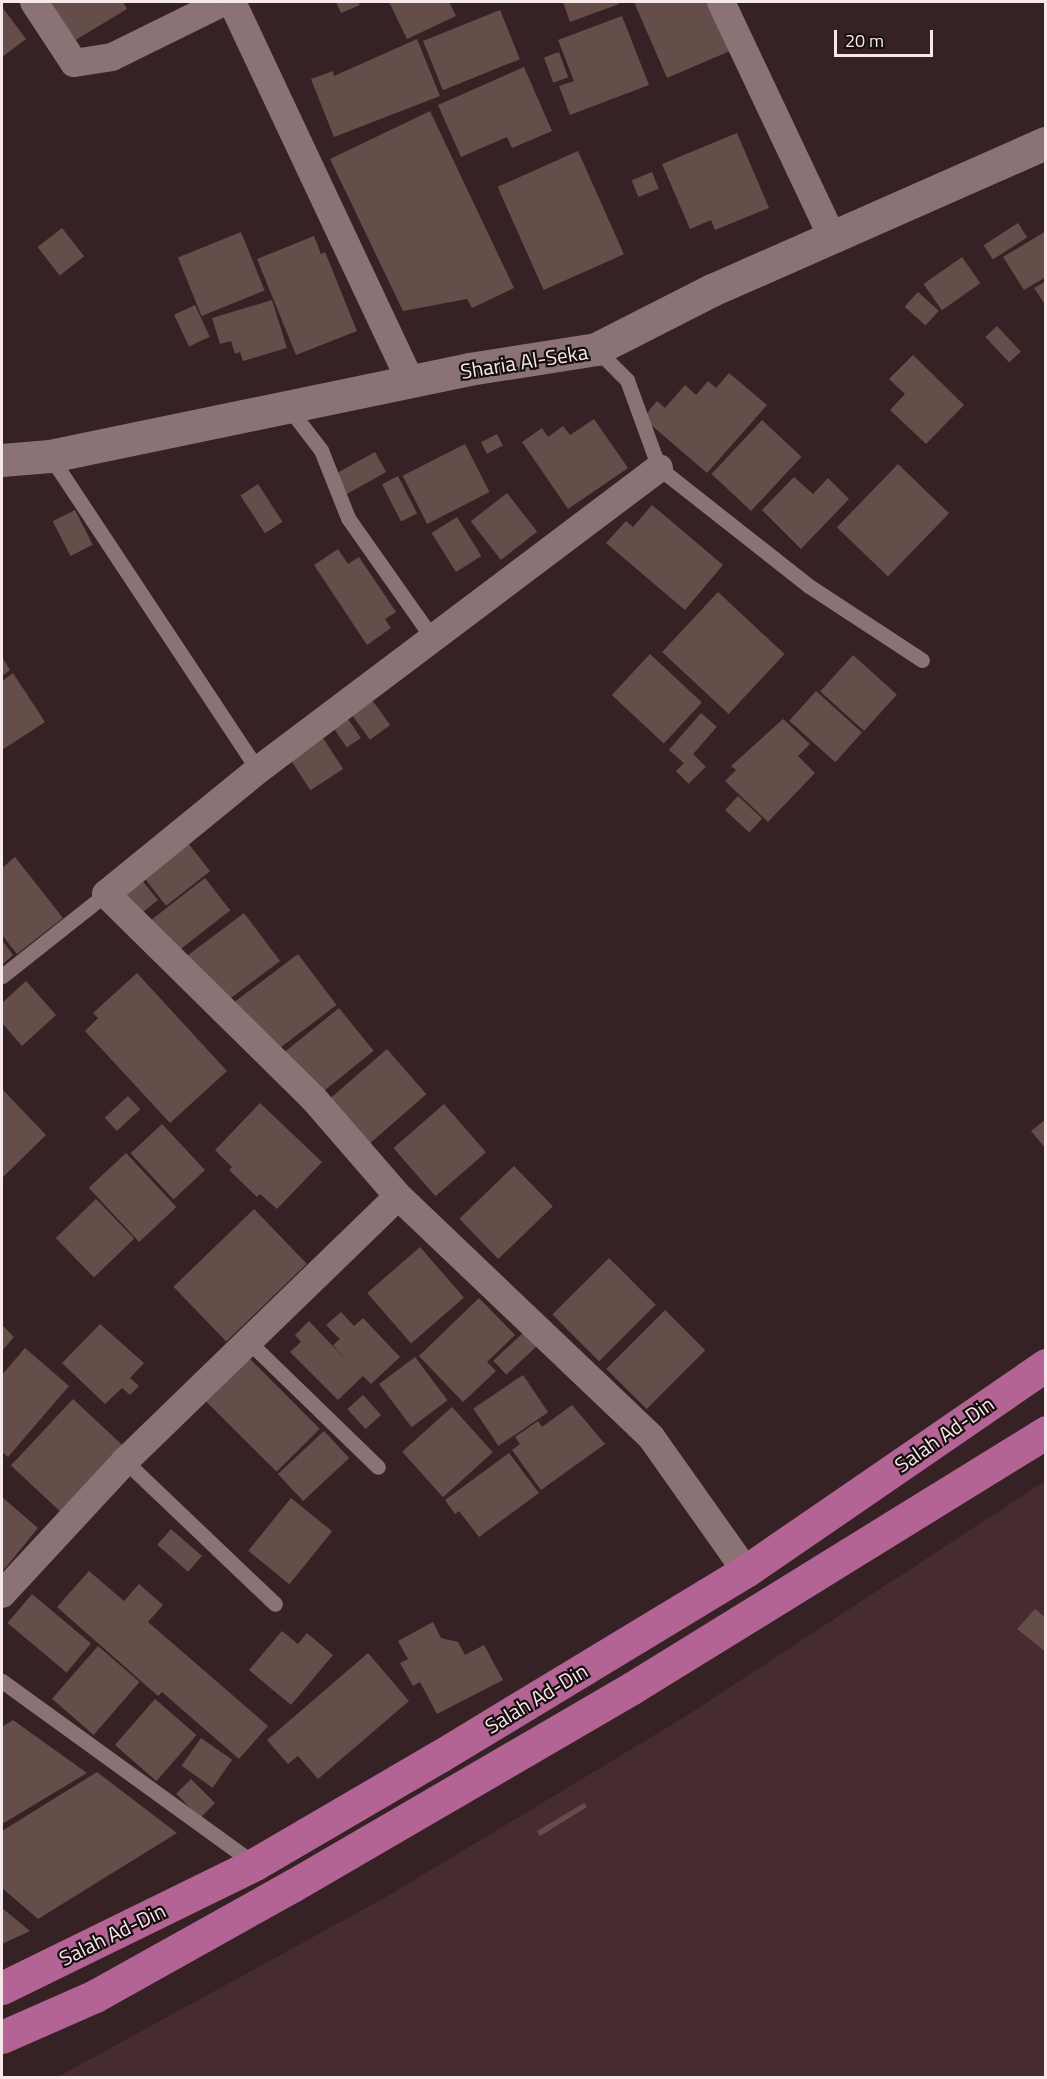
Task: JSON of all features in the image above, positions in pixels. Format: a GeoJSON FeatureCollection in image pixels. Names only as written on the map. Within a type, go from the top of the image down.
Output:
{"type":"FeatureCollection","features":[{"type":"Feature","properties":{"kind":"highway","name":"Salah Ad-Din"},"geometry":{"type":"LineString","coordinates":[[2,1988],[255,1864],[746,1570],[1046,1365]]}},
{"type":"Feature","properties":{"kind":"highway","name":"Salah Ad-Din"},"geometry":{"type":"LineString","coordinates":[[2,2037],[95,1996],[303,1880],[632,1688],[1046,1432]]}},
{"type":"Feature","properties":{"kind":"street"},"geometry":{"type":"LineString","coordinates":[[34,2],[74,63],[112,57],[224,2]]}},
{"type":"Feature","properties":{"kind":"street"},"geometry":{"type":"LineString","coordinates":[[231,2],[410,381]]}},
{"type":"Feature","properties":{"kind":"street"},"geometry":{"type":"LineString","coordinates":[[721,2],[832,237]]}},
{"type":"Feature","properties":{"kind":"street","name":"Sharia Al-Seka"},"geometry":{"type":"LineString","coordinates":[[2,460],[50,456],[410,381],[596,349],[712,290],[1046,143]]}},
{"type":"Feature","properties":{"kind":"street"},"geometry":{"type":"LineString","coordinates":[[659,468],[258,770],[106,894],[314,1099],[398,1196],[651,1437],[746,1570]]}},
{"type":"Feature","properties":{"kind":"street"},"geometry":{"type":"LineString","coordinates":[[2,1594],[125,1461],[250,1343],[398,1196]]}},
{"type":"Feature","properties":{"kind":"lane"},"geometry":{"type":"LineString","coordinates":[[596,349],[627,380],[659,468],[809,586],[922,660]]}},
{"type":"Feature","properties":{"kind":"lane"},"geometry":{"type":"LineString","coordinates":[[288,407],[321,450],[348,518],[433,639]]}},
{"type":"Feature","properties":{"kind":"lane"},"geometry":{"type":"LineString","coordinates":[[50,456],[258,770]]}},
{"type":"Feature","properties":{"kind":"lane"},"geometry":{"type":"LineString","coordinates":[[2,976],[106,894]]}},
{"type":"Feature","properties":{"kind":"lane"},"geometry":{"type":"LineString","coordinates":[[250,1343],[378,1467]]}},
{"type":"Feature","properties":{"kind":"lane"},"geometry":{"type":"LineString","coordinates":[[125,1461],[275,1604]]}},
{"type":"Feature","properties":{"kind":"lane"},"geometry":{"type":"LineString","coordinates":[[2,1681],[255,1864]]}},
{"type":"Feature","properties":{"kind":"shaded area"},"geometry":{"type":"Polygon","coordinates":[[[1045,1481],[1045,2077],[56,2078],[386,1897],[683,1718],[1045,1481]]]}},
{"type":"Feature","properties":{"kind":"building"},"geometry":{"type":"Polygon","coordinates":[[[49,2],[123,2],[127,9],[74,41],[49,2]]]}},
{"type":"Feature","properties":{"kind":"building"},"geometry":{"type":"Polygon","coordinates":[[[336,2],[358,2],[360,5],[341,13],[336,2]]]}},
{"type":"Feature","properties":{"kind":"building"},"geometry":{"type":"Polygon","coordinates":[[[389,2],[449,2],[456,16],[407,39],[389,2]]]}},
{"type":"Feature","properties":{"kind":"building"},"geometry":{"type":"Polygon","coordinates":[[[563,2],[617,2],[619,4],[570,22],[563,2]]]}},
{"type":"Feature","properties":{"kind":"building"},"geometry":{"type":"Polygon","coordinates":[[[634,2],[709,2],[730,51],[667,78],[634,2]]]}},
{"type":"Feature","properties":{"kind":"building"},"geometry":{"type":"Polygon","coordinates":[[[2,7],[26,39],[2,57],[2,7]]]}},
{"type":"Feature","properties":{"kind":"building"},"geometry":{"type":"Polygon","coordinates":[[[500,10],[520,59],[443,90],[423,41],[500,10]]]}},
{"type":"Feature","properties":{"kind":"building"},"geometry":{"type":"Polygon","coordinates":[[[622,16],[649,85],[570,115],[559,86],[574,81],[558,40],[622,16]]]}},
{"type":"Feature","properties":{"kind":"building"},"geometry":{"type":"Polygon","coordinates":[[[417,39],[440,96],[334,137],[311,79],[333,71],[334,76],[417,39]]]}},
{"type":"Feature","properties":{"kind":"building"},"geometry":{"type":"Polygon","coordinates":[[[559,52],[568,77],[553,83],[544,57],[559,52]]]}},
{"type":"Feature","properties":{"kind":"building"},"geometry":{"type":"Polygon","coordinates":[[[524,67],[552,131],[512,148],[507,137],[461,157],[438,105],[524,67]]]}},
{"type":"Feature","properties":{"kind":"building"},"geometry":{"type":"Polygon","coordinates":[[[430,111],[514,288],[472,308],[467,299],[403,311],[330,159],[430,111]]]}},
{"type":"Feature","properties":{"kind":"building"},"geometry":{"type":"Polygon","coordinates":[[[737,133],[769,208],[715,230],[711,220],[690,229],[662,164],[737,133]]]}},
{"type":"Feature","properties":{"kind":"building"},"geometry":{"type":"Polygon","coordinates":[[[578,151],[624,254],[544,290],[498,187],[578,151]]]}},
{"type":"Feature","properties":{"kind":"building"},"geometry":{"type":"Polygon","coordinates":[[[652,172],[659,189],[638,197],[632,180],[652,172]]]}},
{"type":"Feature","properties":{"kind":"building"},"geometry":{"type":"Polygon","coordinates":[[[1018,223],[1027,237],[993,260],[984,245],[1018,223]]]}},
{"type":"Feature","properties":{"kind":"building"},"geometry":{"type":"Polygon","coordinates":[[[62,228],[84,256],[60,275],[38,247],[62,228]]]}},
{"type":"Feature","properties":{"kind":"building"},"geometry":{"type":"Polygon","coordinates":[[[1046,231],[1046,277],[1024,290],[1003,257],[1046,231]]]}},
{"type":"Feature","properties":{"kind":"building"},"geometry":{"type":"Polygon","coordinates":[[[241,232],[265,290],[202,316],[178,257],[241,232]]]}},
{"type":"Feature","properties":{"kind":"building"},"geometry":{"type":"Polygon","coordinates":[[[314,236],[321,254],[325,252],[357,331],[296,355],[257,259],[314,236]]]}},
{"type":"Feature","properties":{"kind":"building"},"geometry":{"type":"Polygon","coordinates":[[[962,257],[980,283],[942,310],[923,284],[962,257]]]}},
{"type":"Feature","properties":{"kind":"building"},"geometry":{"type":"Polygon","coordinates":[[[1046,281],[1046,306],[1034,288],[1046,281]]]}},
{"type":"Feature","properties":{"kind":"building"},"geometry":{"type":"Polygon","coordinates":[[[918,292],[939,311],[925,326],[905,307],[918,292]]]}},
{"type":"Feature","properties":{"kind":"building"},"geometry":{"type":"Polygon","coordinates":[[[272,300],[287,348],[243,361],[240,352],[235,354],[231,341],[220,344],[212,318],[272,300]]]}},
{"type":"Feature","properties":{"kind":"building"},"geometry":{"type":"Polygon","coordinates":[[[195,305],[210,337],[189,346],[174,315],[195,305]]]}},
{"type":"Feature","properties":{"kind":"building"},"geometry":{"type":"Polygon","coordinates":[[[997,326],[1021,352],[1009,363],[985,337],[997,326]]]}},
{"type":"Feature","properties":{"kind":"building"},"geometry":{"type":"Polygon","coordinates":[[[913,355],[964,405],[926,444],[890,410],[905,394],[889,379],[913,355]]]}},
{"type":"Feature","properties":{"kind":"building"},"geometry":{"type":"Polygon","coordinates":[[[729,373],[767,405],[707,473],[643,418],[657,401],[665,408],[685,385],[696,395],[708,381],[716,388],[729,373]]]}},
{"type":"Feature","properties":{"kind":"building"},"geometry":{"type":"Polygon","coordinates":[[[594,419],[628,468],[568,509],[522,442],[542,428],[548,437],[563,426],[570,435],[594,419]]]}},
{"type":"Feature","properties":{"kind":"building"},"geometry":{"type":"Polygon","coordinates":[[[762,420],[801,457],[751,511],[712,474],[762,420]]]}},
{"type":"Feature","properties":{"kind":"building"},"geometry":{"type":"Polygon","coordinates":[[[497,434],[503,446],[487,454],[481,442],[497,434]]]}},
{"type":"Feature","properties":{"kind":"building"},"geometry":{"type":"Polygon","coordinates":[[[465,444],[490,492],[427,524],[403,476],[465,444]]]}},
{"type":"Feature","properties":{"kind":"building"},"geometry":{"type":"Polygon","coordinates":[[[375,452],[386,472],[344,495],[333,475],[375,452]]]}},
{"type":"Feature","properties":{"kind":"building"},"geometry":{"type":"Polygon","coordinates":[[[898,464],[949,513],[888,577],[837,527],[898,464]]]}},
{"type":"Feature","properties":{"kind":"building"},"geometry":{"type":"Polygon","coordinates":[[[398,476],[417,513],[401,522],[382,484],[398,476]]]}},
{"type":"Feature","properties":{"kind":"building"},"geometry":{"type":"Polygon","coordinates":[[[794,477],[813,494],[828,478],[849,499],[801,549],[762,510],[794,477]]]}},
{"type":"Feature","properties":{"kind":"building"},"geometry":{"type":"Polygon","coordinates":[[[258,484],[283,522],[265,533],[240,495],[258,484]]]}},
{"type":"Feature","properties":{"kind":"building"},"geometry":{"type":"Polygon","coordinates":[[[507,493],[537,532],[501,560],[471,521],[507,493]]]}},
{"type":"Feature","properties":{"kind":"building"},"geometry":{"type":"Polygon","coordinates":[[[652,505],[723,565],[685,610],[606,543],[626,521],[633,527],[652,505]]]}},
{"type":"Feature","properties":{"kind":"building"},"geometry":{"type":"Polygon","coordinates":[[[75,510],[93,545],[70,556],[53,521],[75,510]]]}},
{"type":"Feature","properties":{"kind":"building"},"geometry":{"type":"Polygon","coordinates":[[[457,517],[481,556],[456,572],[432,533],[457,517]]]}},
{"type":"Feature","properties":{"kind":"building"},"geometry":{"type":"Polygon","coordinates":[[[338,549],[348,564],[359,557],[396,612],[385,619],[391,628],[367,645],[314,565],[338,549]]]}},
{"type":"Feature","properties":{"kind":"building"},"geometry":{"type":"Polygon","coordinates":[[[718,592],[785,654],[729,714],[662,652],[718,592]]]}},
{"type":"Feature","properties":{"kind":"building"},"geometry":{"type":"Polygon","coordinates":[[[650,654],[702,702],[664,743],[612,695],[650,654]]]}},
{"type":"Feature","properties":{"kind":"building"},"geometry":{"type":"Polygon","coordinates":[[[853,655],[897,694],[864,731],[820,691],[853,655]]]}},
{"type":"Feature","properties":{"kind":"building"},"geometry":{"type":"Polygon","coordinates":[[[2,657],[10,670],[2,676],[2,657]]]}},
{"type":"Feature","properties":{"kind":"building"},"geometry":{"type":"Polygon","coordinates":[[[13,673],[45,722],[2,750],[2,681],[13,673]]]}},
{"type":"Feature","properties":{"kind":"building"},"geometry":{"type":"Polygon","coordinates":[[[816,691],[862,732],[835,762],[789,721],[816,691]]]}},
{"type":"Feature","properties":{"kind":"building"},"geometry":{"type":"Polygon","coordinates":[[[372,700],[390,725],[370,740],[352,715],[372,700]]]}},
{"type":"Feature","properties":{"kind":"building"},"geometry":{"type":"Polygon","coordinates":[[[701,713],[717,727],[685,764],[669,750],[701,713]]]}},
{"type":"Feature","properties":{"kind":"building"},"geometry":{"type":"Polygon","coordinates":[[[348,719],[361,738],[347,748],[334,729],[348,719]]]}},
{"type":"Feature","properties":{"kind":"building"},"geometry":{"type":"Polygon","coordinates":[[[783,719],[810,744],[798,756],[815,773],[768,822],[725,781],[736,770],[731,766],[783,719]]]}},
{"type":"Feature","properties":{"kind":"building"},"geometry":{"type":"Polygon","coordinates":[[[323,738],[343,769],[310,790],[290,759],[323,738]]]}},
{"type":"Feature","properties":{"kind":"building"},"geometry":{"type":"Polygon","coordinates":[[[693,754],[706,767],[689,784],[676,771],[693,754]]]}},
{"type":"Feature","properties":{"kind":"building"},"geometry":{"type":"Polygon","coordinates":[[[738,796],[762,819],[749,832],[725,810],[738,796]]]}},
{"type":"Feature","properties":{"kind":"building"},"geometry":{"type":"Polygon","coordinates":[[[188,843],[210,871],[166,906],[144,877],[188,843]]]}},
{"type":"Feature","properties":{"kind":"building"},"geometry":{"type":"Polygon","coordinates":[[[15,857],[63,918],[17,954],[2,935],[2,868],[15,857]]]}},
{"type":"Feature","properties":{"kind":"building"},"geometry":{"type":"Polygon","coordinates":[[[205,878],[230,910],[177,952],[151,920],[205,878]]]}},
{"type":"Feature","properties":{"kind":"building"},"geometry":{"type":"Polygon","coordinates":[[[141,879],[158,900],[136,918],[119,897],[141,879]]]}},
{"type":"Feature","properties":{"kind":"building"},"geometry":{"type":"Polygon","coordinates":[[[244,913],[280,961],[223,1004],[186,956],[244,913]]]}},
{"type":"Feature","properties":{"kind":"building"},"geometry":{"type":"Polygon","coordinates":[[[2,940],[13,955],[2,965],[2,940]]]}},
{"type":"Feature","properties":{"kind":"building"},"geometry":{"type":"Polygon","coordinates":[[[298,954],[337,1005],[273,1053],[235,1002],[298,954]]]}},
{"type":"Feature","properties":{"kind":"building"},"geometry":{"type":"Polygon","coordinates":[[[137,973],[227,1071],[170,1123],[85,1031],[98,1018],[93,1013],[137,973]]]}},
{"type":"Feature","properties":{"kind":"building"},"geometry":{"type":"Polygon","coordinates":[[[26,981],[56,1015],[22,1046],[2,1023],[2,1003],[26,981]]]}},
{"type":"Feature","properties":{"kind":"building"},"geometry":{"type":"Polygon","coordinates":[[[339,1008],[374,1051],[319,1095],[285,1052],[339,1008]]]}},
{"type":"Feature","properties":{"kind":"building"},"geometry":{"type":"Polygon","coordinates":[[[387,1049],[426,1094],[370,1143],[330,1098],[387,1049]]]}},
{"type":"Feature","properties":{"kind":"building"},"geometry":{"type":"Polygon","coordinates":[[[3,1090],[46,1135],[2,1178],[2,1092],[3,1090]]]}},
{"type":"Feature","properties":{"kind":"building"},"geometry":{"type":"Polygon","coordinates":[[[128,1096],[140,1109],[117,1131],[105,1118],[128,1096]]]}},
{"type":"Feature","properties":{"kind":"building"},"geometry":{"type":"Polygon","coordinates":[[[260,1103],[322,1162],[277,1209],[260,1194],[257,1197],[229,1170],[232,1167],[215,1150],[260,1103]]]}},
{"type":"Feature","properties":{"kind":"building"},"geometry":{"type":"Polygon","coordinates":[[[444,1104],[486,1152],[435,1196],[393,1148],[444,1104]]]}},
{"type":"Feature","properties":{"kind":"building"},"geometry":{"type":"Polygon","coordinates":[[[1046,1119],[1046,1149],[1031,1131],[1046,1119]]]}},
{"type":"Feature","properties":{"kind":"building"},"geometry":{"type":"Polygon","coordinates":[[[162,1124],[205,1170],[174,1199],[131,1153],[162,1124]]]}},
{"type":"Feature","properties":{"kind":"building"},"geometry":{"type":"Polygon","coordinates":[[[126,1153],[176,1207],[139,1242],[89,1188],[126,1153]]]}},
{"type":"Feature","properties":{"kind":"building"},"geometry":{"type":"Polygon","coordinates":[[[514,1166],[553,1206],[498,1259],[459,1219],[514,1166]]]}},
{"type":"Feature","properties":{"kind":"building"},"geometry":{"type":"Polygon","coordinates":[[[96,1199],[134,1239],[94,1277],[56,1238],[96,1199]]]}},
{"type":"Feature","properties":{"kind":"building"},"geometry":{"type":"Polygon","coordinates":[[[254,1209],[307,1264],[226,1341],[173,1287],[254,1209]]]}},
{"type":"Feature","properties":{"kind":"building"},"geometry":{"type":"Polygon","coordinates":[[[420,1247],[464,1298],[411,1343],[367,1293],[420,1247]]]}},
{"type":"Feature","properties":{"kind":"building"},"geometry":{"type":"Polygon","coordinates":[[[609,1258],[656,1305],[599,1361],[552,1315],[609,1258]]]}},
{"type":"Feature","properties":{"kind":"building"},"geometry":{"type":"Polygon","coordinates":[[[479,1298],[515,1335],[487,1362],[496,1371],[463,1402],[419,1356],[479,1298]]]}},
{"type":"Feature","properties":{"kind":"building"},"geometry":{"type":"Polygon","coordinates":[[[665,1310],[705,1350],[647,1409],[606,1369],[665,1310]]]}},
{"type":"Feature","properties":{"kind":"building"},"geometry":{"type":"Polygon","coordinates":[[[341,1312],[354,1326],[363,1318],[400,1357],[371,1384],[363,1376],[338,1400],[290,1352],[301,1342],[295,1335],[309,1321],[346,1360],[333,1345],[340,1339],[326,1325],[341,1312]]]}},
{"type":"Feature","properties":{"kind":"building"},"geometry":{"type":"Polygon","coordinates":[[[100,1324],[144,1363],[130,1378],[139,1386],[130,1395],[122,1388],[105,1404],[62,1363],[100,1324]]]}},
{"type":"Feature","properties":{"kind":"building"},"geometry":{"type":"Polygon","coordinates":[[[2,1325],[14,1337],[2,1351],[2,1325]]]}},
{"type":"Feature","properties":{"kind":"building"},"geometry":{"type":"Polygon","coordinates":[[[524,1332],[537,1346],[506,1375],[493,1361],[524,1332]]]}},
{"type":"Feature","properties":{"kind":"building"},"geometry":{"type":"Polygon","coordinates":[[[25,1348],[69,1386],[8,1457],[2,1452],[2,1375],[25,1348]]]}},
{"type":"Feature","properties":{"kind":"building"},"geometry":{"type":"Polygon","coordinates":[[[415,1357],[447,1400],[412,1427],[379,1384],[415,1357]]]}},
{"type":"Feature","properties":{"kind":"building"},"geometry":{"type":"Polygon","coordinates":[[[249,1358],[320,1429],[277,1472],[206,1401],[249,1358]]]}},
{"type":"Feature","properties":{"kind":"building"},"geometry":{"type":"Polygon","coordinates":[[[523,1375],[548,1412],[498,1446],[473,1409],[523,1375]]]}},
{"type":"Feature","properties":{"kind":"building"},"geometry":{"type":"Polygon","coordinates":[[[363,1395],[381,1415],[365,1429],[347,1409],[363,1395]]]}},
{"type":"Feature","properties":{"kind":"building"},"geometry":{"type":"Polygon","coordinates":[[[73,1399],[122,1445],[60,1511],[11,1466],[73,1399]]]}},
{"type":"Feature","properties":{"kind":"building"},"geometry":{"type":"Polygon","coordinates":[[[572,1405],[605,1444],[541,1490],[512,1450],[520,1444],[515,1437],[538,1421],[542,1427],[572,1405]]]}},
{"type":"Feature","properties":{"kind":"building"},"geometry":{"type":"Polygon","coordinates":[[[452,1407],[493,1452],[443,1497],[402,1452],[452,1407]]]}},
{"type":"Feature","properties":{"kind":"building"},"geometry":{"type":"Polygon","coordinates":[[[324,1431],[349,1458],[303,1501],[278,1474],[324,1431]]]}},
{"type":"Feature","properties":{"kind":"building"},"geometry":{"type":"Polygon","coordinates":[[[509,1453],[539,1493],[479,1537],[459,1511],[455,1514],[445,1500],[509,1453]]]}},
{"type":"Feature","properties":{"kind":"building"},"geometry":{"type":"Polygon","coordinates":[[[2,1497],[38,1528],[2,1572],[2,1497]]]}},
{"type":"Feature","properties":{"kind":"building"},"geometry":{"type":"Polygon","coordinates":[[[291,1498],[332,1531],[289,1584],[248,1551],[291,1498]]]}},
{"type":"Feature","properties":{"kind":"building"},"geometry":{"type":"Polygon","coordinates":[[[171,1529],[202,1556],[188,1572],[157,1545],[171,1529]]]}},
{"type":"Feature","properties":{"kind":"building"},"geometry":{"type":"Polygon","coordinates":[[[89,1571],[124,1601],[139,1584],[163,1605],[148,1622],[268,1726],[239,1759],[162,1692],[158,1696],[57,1607],[89,1571]]]}},
{"type":"Feature","properties":{"kind":"building"},"geometry":{"type":"Polygon","coordinates":[[[32,1594],[91,1643],[67,1673],[8,1623],[32,1594]]]}},
{"type":"Feature","properties":{"kind":"building"},"geometry":{"type":"Polygon","coordinates":[[[1035,1609],[1046,1618],[1046,1652],[1017,1629],[1035,1609]]]}},
{"type":"Feature","properties":{"kind":"building"},"geometry":{"type":"Polygon","coordinates":[[[433,1622],[441,1638],[458,1642],[465,1655],[484,1645],[503,1680],[437,1714],[420,1682],[413,1686],[400,1663],[408,1659],[398,1641],[433,1622]]]}},
{"type":"Feature","properties":{"kind":"building"},"geometry":{"type":"Polygon","coordinates":[[[282,1631],[298,1644],[307,1633],[333,1655],[291,1705],[249,1670],[282,1631]]]}},
{"type":"Feature","properties":{"kind":"building"},"geometry":{"type":"Polygon","coordinates":[[[98,1646],[140,1682],[94,1735],[52,1699],[98,1646]]]}},
{"type":"Feature","properties":{"kind":"building"},"geometry":{"type":"Polygon","coordinates":[[[368,1653],[409,1701],[318,1779],[298,1756],[288,1764],[267,1740],[368,1653]]]}},
{"type":"Feature","properties":{"kind":"building"},"geometry":{"type":"Polygon","coordinates":[[[155,1699],[197,1735],[156,1781],[115,1745],[155,1699]]]}},
{"type":"Feature","properties":{"kind":"building"},"geometry":{"type":"Polygon","coordinates":[[[13,1720],[87,1773],[2,1824],[2,1727],[13,1720]]]}},
{"type":"Feature","properties":{"kind":"building"},"geometry":{"type":"Polygon","coordinates":[[[201,1738],[232,1760],[213,1788],[181,1766],[201,1738]]]}},
{"type":"Feature","properties":{"kind":"building"},"geometry":{"type":"Polygon","coordinates":[[[97,1772],[177,1833],[38,1919],[2,1888],[2,1831],[97,1772]]]}},
{"type":"Feature","properties":{"kind":"building"},"geometry":{"type":"Polygon","coordinates":[[[191,1779],[215,1803],[200,1818],[176,1794],[191,1779]]]}},
{"type":"Feature","properties":{"kind":"building"},"geometry":{"type":"Polygon","coordinates":[[[584,1803],[587,1807],[540,1836],[537,1831],[584,1803]]]}},
{"type":"Feature","properties":{"kind":"building"},"geometry":{"type":"Polygon","coordinates":[[[2,1908],[30,1931],[2,1944],[2,1908]]]}}]}
